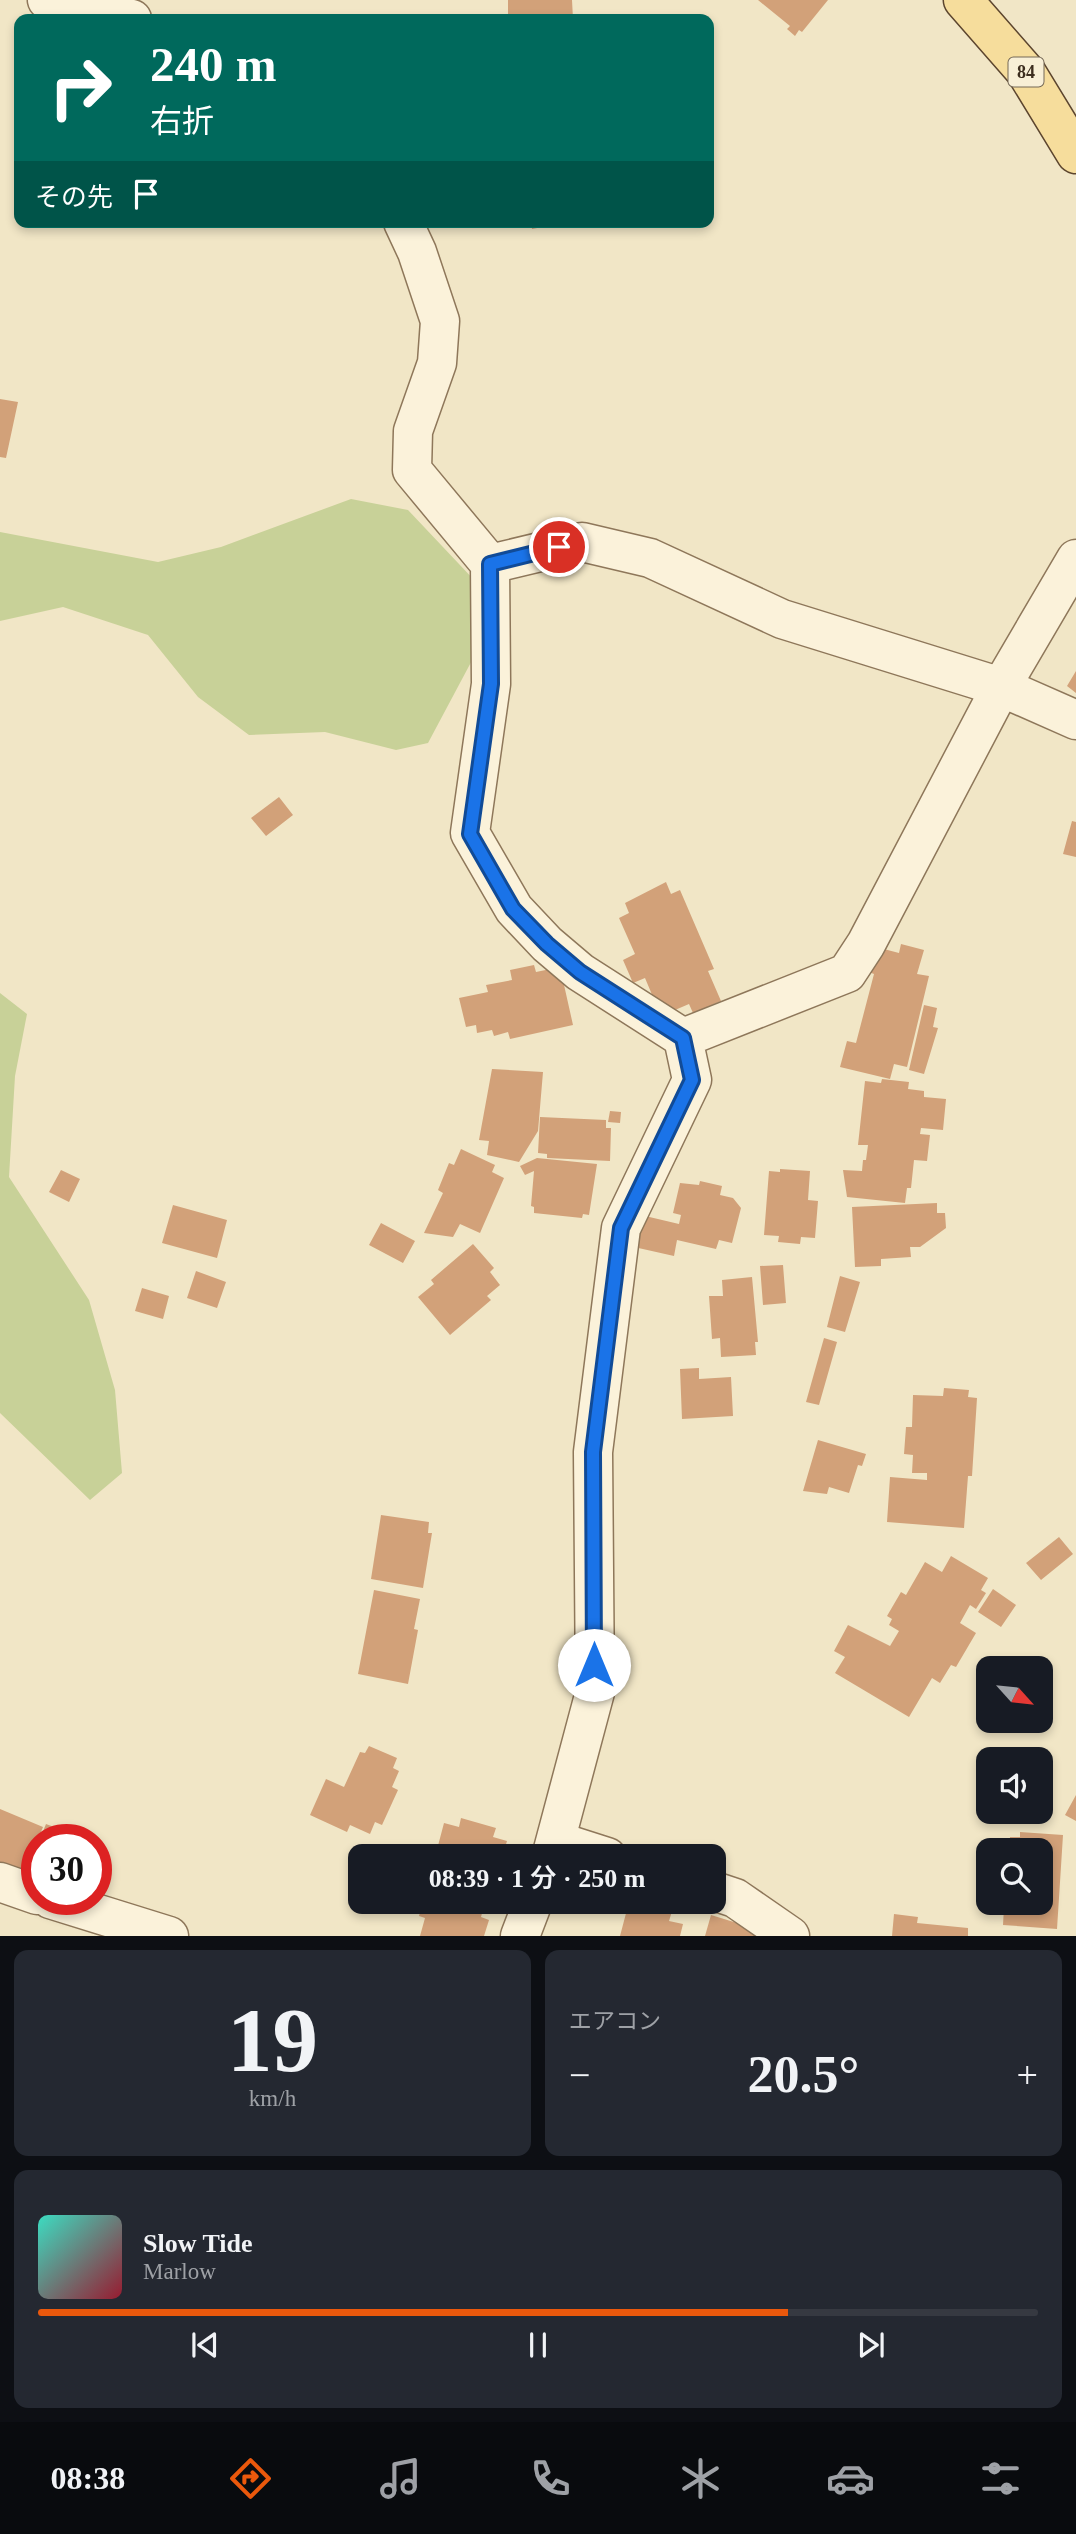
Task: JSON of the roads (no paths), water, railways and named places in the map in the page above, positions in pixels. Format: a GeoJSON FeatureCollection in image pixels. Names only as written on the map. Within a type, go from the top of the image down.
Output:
{"type":"FeatureCollection","features":[{"type":"Feature","properties":{"kind":"main road","name":"84"},"geometry":{"type":"LineString","coordinates":[[963,0],[1026,72],[1076,154]]}},
{"type":"Feature","properties":{"kind":"street"},"geometry":{"type":"LineString","coordinates":[[47,0],[110,14]]}},
{"type":"Feature","properties":{"kind":"street"},"geometry":{"type":"LineString","coordinates":[[405,228],[418,252],[440,321],[437,363],[413,431],[412,470],[490,564],[491,684],[470,834],[513,909],[547,944],[580,972],[683,1038],[692,1080],[621,1228],[593,1452],[595,1692],[555,1844]]}},
{"type":"Feature","properties":{"kind":"street"},"geometry":{"type":"LineString","coordinates":[[490,564],[582,542],[650,558],[782,619],[1001,687],[1076,720]]}},
{"type":"Feature","properties":{"kind":"street"},"geometry":{"type":"LineString","coordinates":[[683,1038],[847,974],[866,944],[1001,687],[1076,559]]}},
{"type":"Feature","properties":{"kind":"street"},"geometry":{"type":"LineString","coordinates":[[0,1882],[21,1889]]}},
{"type":"Feature","properties":{"kind":"street"},"geometry":{"type":"LineString","coordinates":[[726,1895],[735,1898],[790,1936]]}},
{"type":"Feature","properties":{"kind":"street"},"geometry":{"type":"LineString","coordinates":[[520,1936],[528,1914]]}},
{"type":"Feature","properties":{"kind":"street"},"geometry":{"type":"LineString","coordinates":[[101,1915],[169,1936]]}}]}
